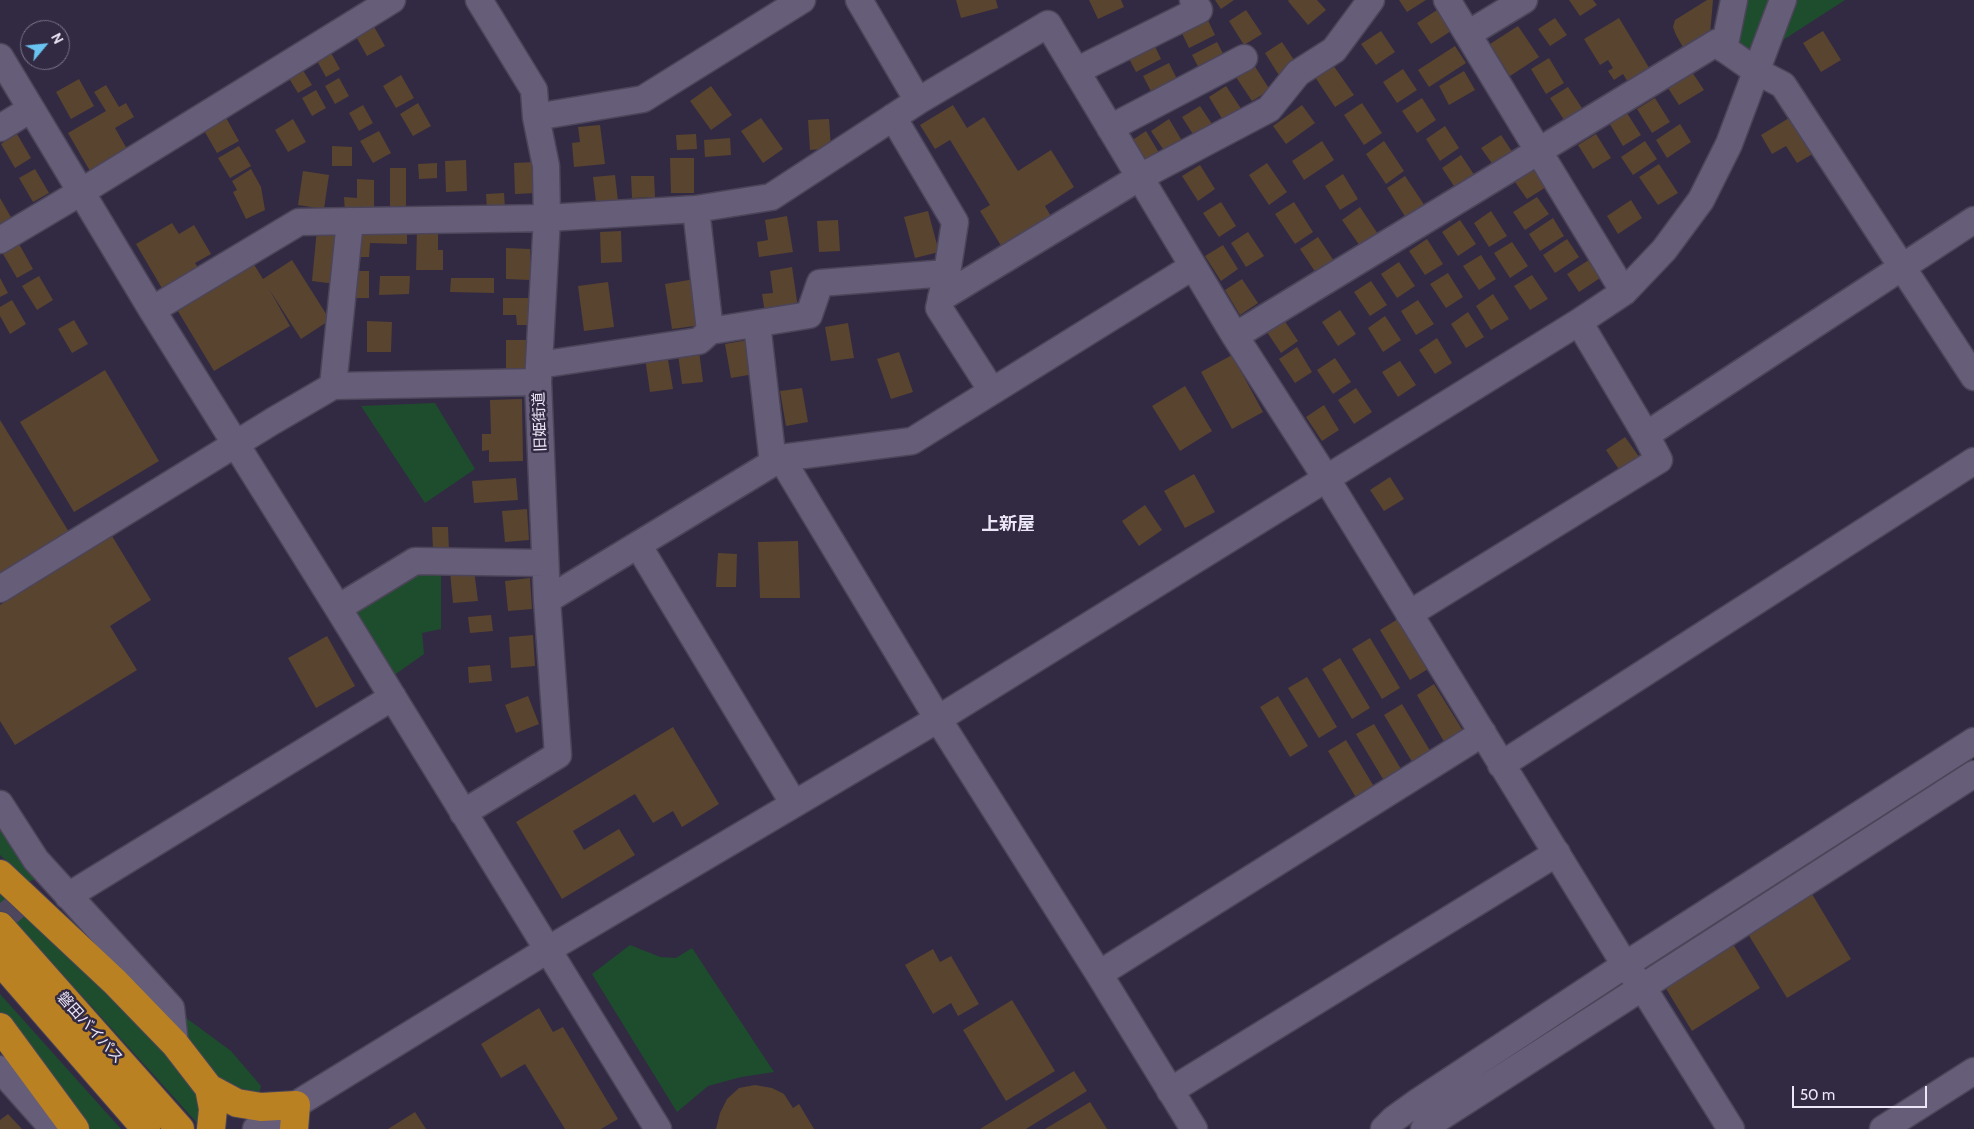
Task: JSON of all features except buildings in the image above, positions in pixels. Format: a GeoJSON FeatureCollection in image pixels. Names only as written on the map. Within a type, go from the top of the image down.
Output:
{"type":"FeatureCollection","features":[{"type":"Feature","properties":{"kind":"highway"},"geometry":{"type":"LineString","coordinates":[[0,874],[115,982],[175,1044],[209,1088],[237,1103],[261,1107],[295,1117]]}},
{"type":"Feature","properties":{"kind":"highway","name":"磐田バイパス"},"geometry":{"type":"LineString","coordinates":[[0,926],[177,1126]]}},
{"type":"Feature","properties":{"kind":"highway","name":"磐田バイパス"},"geometry":{"type":"LineString","coordinates":[[0,961],[146,1129]]}},
{"type":"Feature","properties":{"kind":"highway"},"geometry":{"type":"LineString","coordinates":[[0,1028],[74,1129]]}},
{"type":"Feature","properties":{"kind":"highway"},"geometry":{"type":"LineString","coordinates":[[209,1088],[213,1109],[211,1129]]}},
{"type":"Feature","properties":{"kind":"street"},"geometry":{"type":"LineString","coordinates":[[0,240],[392,0]]}},
{"type":"Feature","properties":{"kind":"street","name":"旧姫街道"},"geometry":{"type":"LineString","coordinates":[[463,813],[558,755],[545,563],[539,373],[547,218],[546,166],[536,117],[534,90],[479,0]]}},
{"type":"Feature","properties":{"kind":"street"},"geometry":{"type":"LineString","coordinates":[[536,117],[643,99],[802,0]]}},
{"type":"Feature","properties":{"kind":"street"},"geometry":{"type":"LineString","coordinates":[[859,0],[918,101]]}},
{"type":"Feature","properties":{"kind":"street"},"geometry":{"type":"LineString","coordinates":[[1076,71],[1199,10],[1193,0]]}},
{"type":"Feature","properties":{"kind":"street"},"geometry":{"type":"LineString","coordinates":[[0,589],[333,386],[539,373],[699,341],[710,331],[809,315],[820,283],[944,286],[1140,177],[1269,109],[1298,73],[1334,50],[1371,0]]}},
{"type":"Feature","properties":{"kind":"street"},"geometry":{"type":"LineString","coordinates":[[1447,0],[1624,292]]}},
{"type":"Feature","properties":{"kind":"street"},"geometry":{"type":"LineString","coordinates":[[1468,34],[1524,0]]}},
{"type":"Feature","properties":{"kind":"street"},"geometry":{"type":"LineString","coordinates":[[1724,49],[1734,0]]}},
{"type":"Feature","properties":{"kind":"street"},"geometry":{"type":"LineString","coordinates":[[256,1129],[295,1117],[549,949],[938,719],[1624,292],[1664,250],[1701,200],[1729,144],[1783,0]]}},
{"type":"Feature","properties":{"kind":"street"},"geometry":{"type":"LineString","coordinates":[[152,310],[300,222],[547,218],[696,209],[771,197],[918,101],[1048,24],[1192,267],[1326,478],[1625,964],[1643,988],[1731,1129]]}},
{"type":"Feature","properties":{"kind":"street"},"geometry":{"type":"LineString","coordinates":[[1235,336],[1716,44],[1756,71],[1783,85],[1974,377]]}},
{"type":"Feature","properties":{"kind":"street"},"geometry":{"type":"LineString","coordinates":[[0,57],[152,310],[549,949],[658,1129]]}},
{"type":"Feature","properties":{"kind":"street"},"geometry":{"type":"LineString","coordinates":[[1110,128],[1244,58]]}},
{"type":"Feature","properties":{"kind":"street"},"geometry":{"type":"LineString","coordinates":[[0,128],[31,109]]}},
{"type":"Feature","properties":{"kind":"street"},"geometry":{"type":"LineString","coordinates":[[893,117],[955,222],[939,308],[992,391]]}},
{"type":"Feature","properties":{"kind":"street"},"geometry":{"type":"LineString","coordinates":[[696,209],[710,331]]}},
{"type":"Feature","properties":{"kind":"street"},"geometry":{"type":"LineString","coordinates":[[1646,436],[1974,220]]}},
{"type":"Feature","properties":{"kind":"street"},"geometry":{"type":"LineString","coordinates":[[333,386],[350,221]]}},
{"type":"Feature","properties":{"kind":"street"},"geometry":{"type":"LineString","coordinates":[[547,600],[777,460],[912,440],[1192,267]]}},
{"type":"Feature","properties":{"kind":"street"},"geometry":{"type":"LineString","coordinates":[[1409,614],[1659,460],[1578,322]]}},
{"type":"Feature","properties":{"kind":"street"},"geometry":{"type":"LineString","coordinates":[[757,324],[777,460],[1194,1129]]}},
{"type":"Feature","properties":{"kind":"street"},"geometry":{"type":"LineString","coordinates":[[1501,765],[1974,461]]}},
{"type":"Feature","properties":{"kind":"street"},"geometry":{"type":"LineString","coordinates":[[638,545],[794,804]]}},
{"type":"Feature","properties":{"kind":"street"},"geometry":{"type":"LineString","coordinates":[[338,608],[415,561],[545,563]]}},
{"type":"Feature","properties":{"kind":"street"},"geometry":{"type":"LineString","coordinates":[[68,896],[392,697]]}},
{"type":"Feature","properties":{"kind":"street"},"geometry":{"type":"LineString","coordinates":[[1099,974],[1483,733]]}},
{"type":"Feature","properties":{"kind":"street"},"geometry":{"type":"LineString","coordinates":[[1384,1129],[1419,1100],[1625,964],[1974,741]]}},
{"type":"Feature","properties":{"kind":"street"},"geometry":{"type":"LineString","coordinates":[[1424,1129],[1974,774]]}},
{"type":"Feature","properties":{"kind":"street"},"geometry":{"type":"LineString","coordinates":[[0,804],[36,860],[41,883],[68,896],[171,1008],[175,1044]]}},
{"type":"Feature","properties":{"kind":"street"},"geometry":{"type":"LineString","coordinates":[[1170,1091],[1557,853]]}},
{"type":"Feature","properties":{"kind":"street"},"geometry":{"type":"LineString","coordinates":[[0,1069],[49,1124],[64,1129]]}},
{"type":"Feature","properties":{"kind":"street"},"geometry":{"type":"LineString","coordinates":[[1883,1129],[1974,1071]]}},
{"type":"Feature","properties":{"kind":"green space"},"geometry":{"type":"Polygon","coordinates":[[[1735,0],[1845,0],[1763,53],[1724,49],[1735,0]]]}},
{"type":"Feature","properties":{"kind":"green space"},"geometry":{"type":"Polygon","coordinates":[[[435,403],[475,469],[425,503],[361,406],[435,403]]]}},
{"type":"Feature","properties":{"kind":"green space"},"geometry":{"type":"Polygon","coordinates":[[[441,562],[441,629],[422,633],[424,654],[393,676],[345,604],[441,562]]]}},
{"type":"Feature","properties":{"kind":"green space"},"geometry":{"type":"Polygon","coordinates":[[[0,818],[49,874],[28,882],[0,855],[0,818]]]}},
{"type":"Feature","properties":{"kind":"green space"},"geometry":{"type":"Polygon","coordinates":[[[0,876],[202,1090],[198,1124],[0,905],[0,876]]]}},
{"type":"Feature","properties":{"kind":"green space"},"geometry":{"type":"Polygon","coordinates":[[[630,945],[660,957],[676,958],[692,948],[774,1072],[741,1077],[708,1086],[677,1112],[592,974],[630,945]]]}},
{"type":"Feature","properties":{"kind":"green space"},"geometry":{"type":"Polygon","coordinates":[[[0,994],[121,1129],[82,1129],[0,1017],[0,994]]]}},
{"type":"Feature","properties":{"kind":"green space"},"geometry":{"type":"Polygon","coordinates":[[[182,1015],[231,1051],[261,1086],[256,1106],[182,1053],[182,1015]]]}},
{"type":"Feature","properties":{"kind":"waterway"},"geometry":{"type":"LineString","coordinates":[[1664,956],[1974,758]]}},
{"type":"Feature","properties":{"kind":"tunnel"},"geometry":{"type":"LineString","coordinates":[[0,920],[33,892]]}},
{"type":"Feature","properties":{"kind":"district","name":"上新屋"},"geometry":{"type":"Point","coordinates":[1008,525]}}]}
